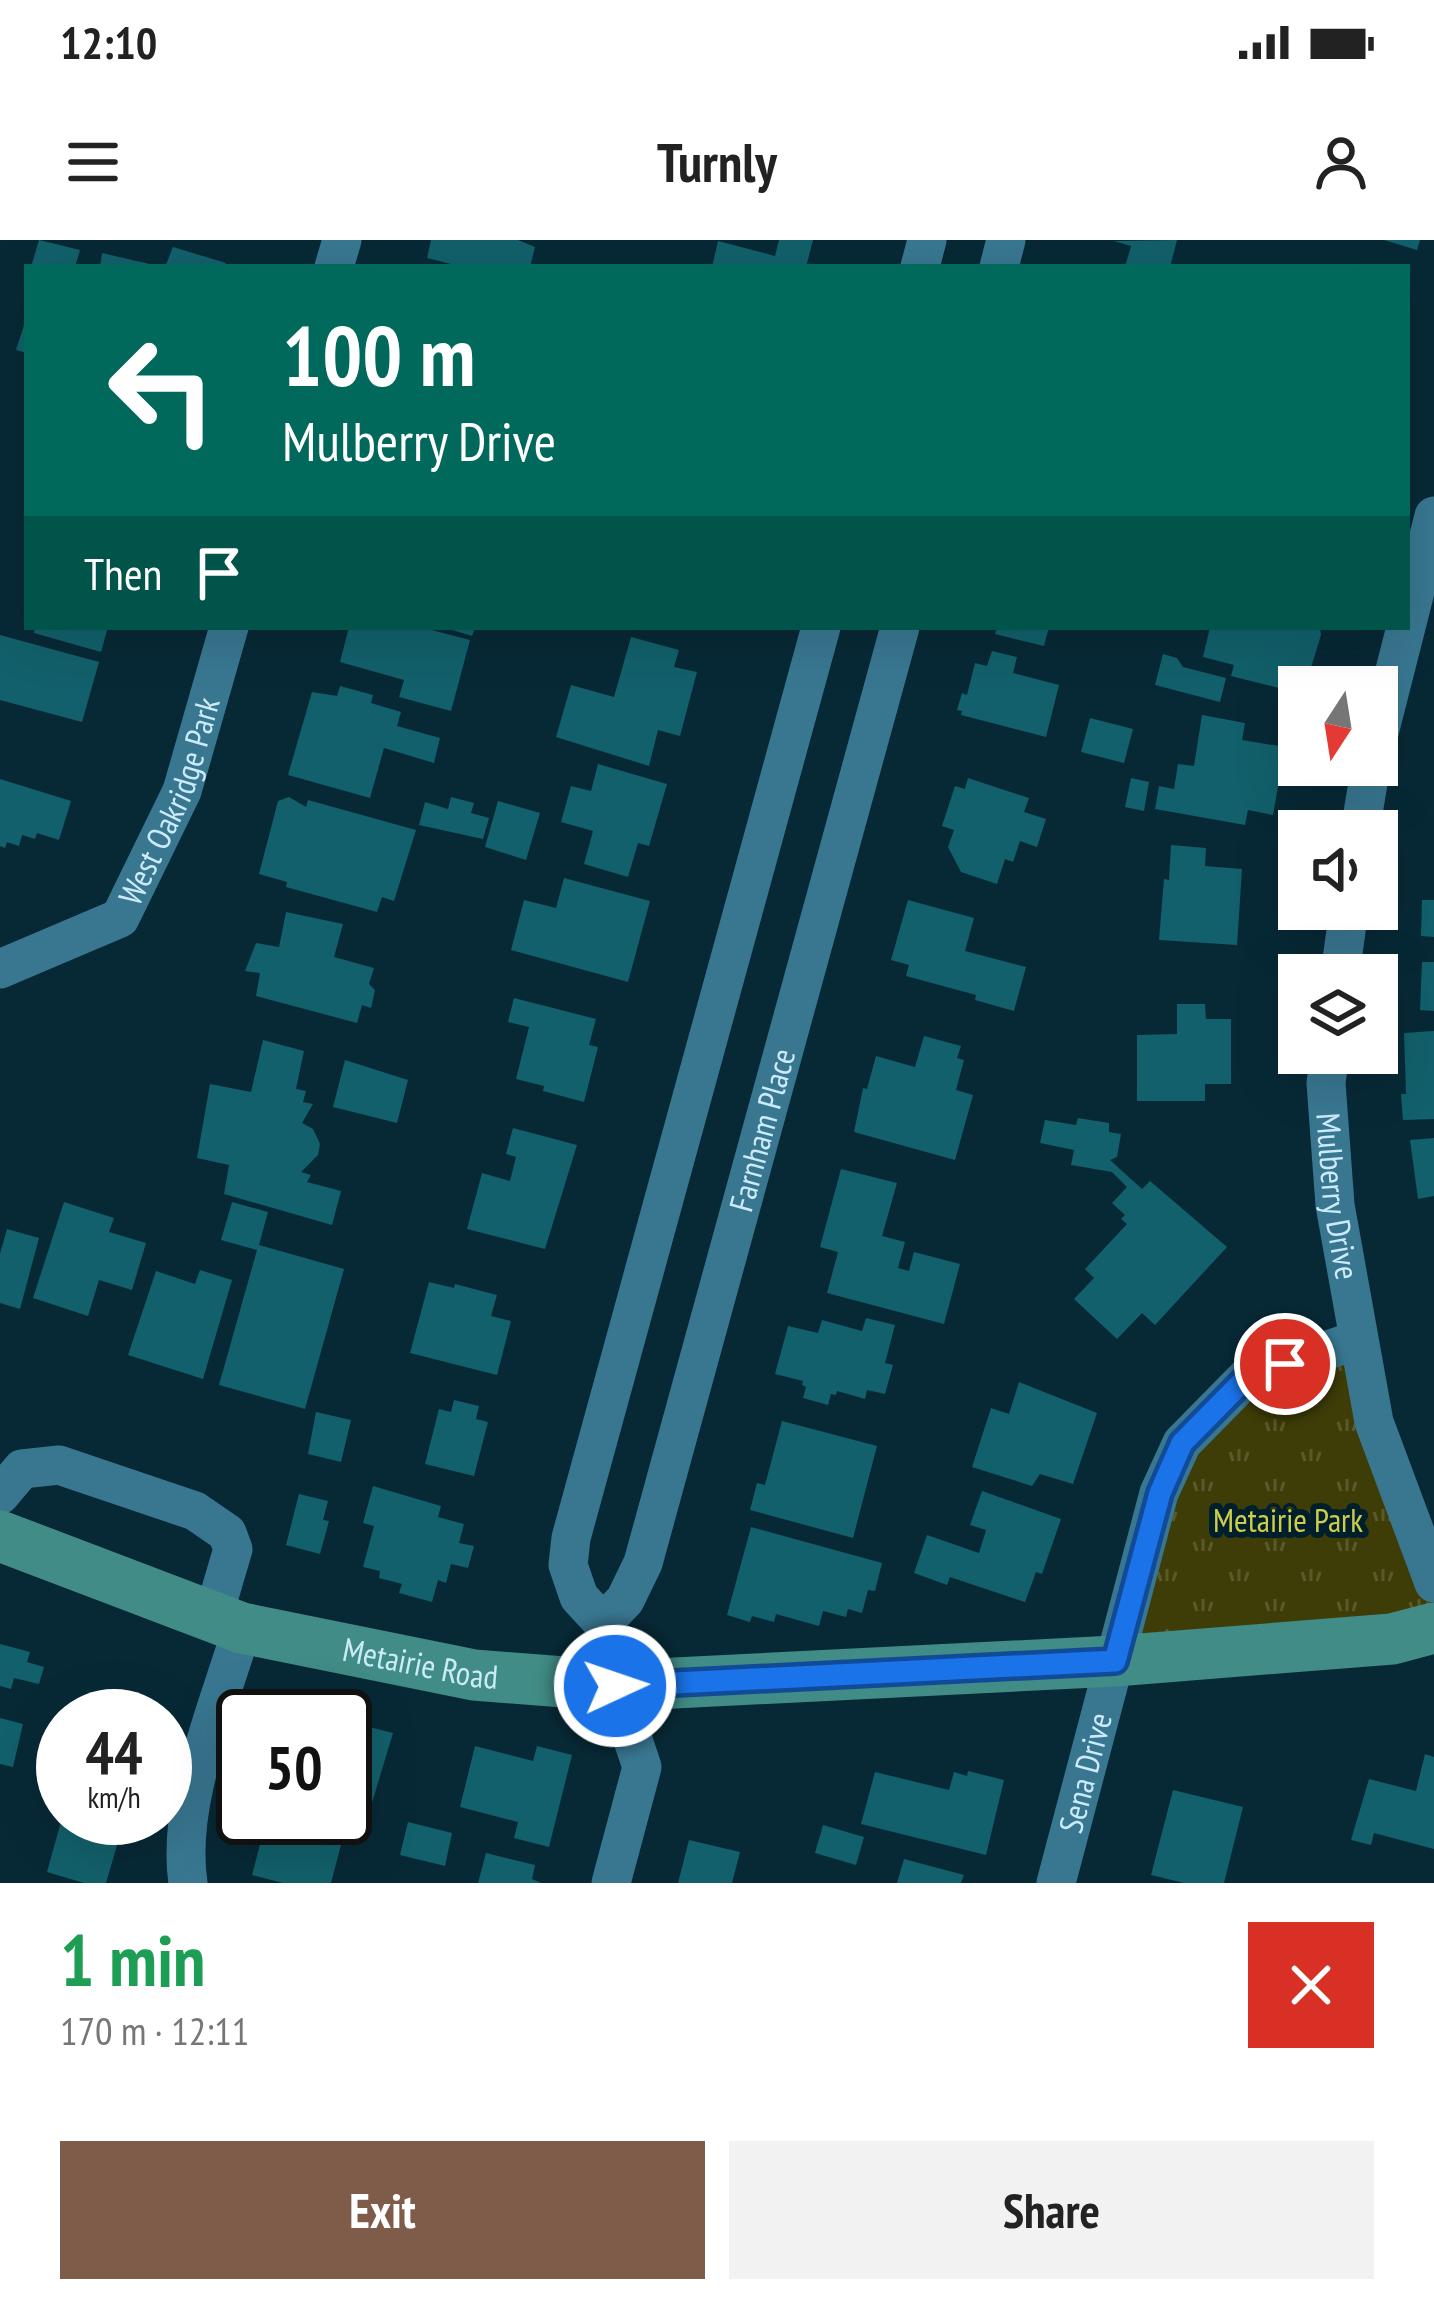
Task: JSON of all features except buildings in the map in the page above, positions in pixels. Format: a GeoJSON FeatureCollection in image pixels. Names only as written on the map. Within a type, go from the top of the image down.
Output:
{"type":"FeatureCollection","features":[{"type":"Feature","properties":{"kind":"main road","name":"Metairie Road"},"geometry":{"type":"LineString","coordinates":[[0,1536],[228,1623],[474,1675],[615,1686],[1115,1661],[1391,1639],[1434,1628]]}},
{"type":"Feature","properties":{"kind":"street"},"geometry":{"type":"LineString","coordinates":[[1410,610],[1434,517]]}},
{"type":"Feature","properties":{"kind":"street","name":"West Oakridge Park"},"geometry":{"type":"LineString","coordinates":[[0,969],[120,918],[182,791],[229,630]]}},
{"type":"Feature","properties":{"kind":"street"},"geometry":{"type":"LineString","coordinates":[[610,1883],[642,1767],[615,1686],[603,1623],[579,1597],[568,1565],[571,1538],[820,630]]}},
{"type":"Feature","properties":{"kind":"street","name":"Farnham Place"},"geometry":{"type":"LineString","coordinates":[[603,1623],[625,1600],[643,1564],[899,630]]}},
{"type":"Feature","properties":{"kind":"street"},"geometry":{"type":"LineString","coordinates":[[1396,666],[1405,630]]}},
{"type":"Feature","properties":{"kind":"street","name":"Mulberry Drive"},"geometry":{"type":"LineString","coordinates":[[1327,1074],[1336,1204],[1374,1423],[1434,1583]]}},
{"type":"Feature","properties":{"kind":"street"},"geometry":{"type":"LineString","coordinates":[[1115,1661],[1160,1493],[1182,1443],[1248,1376],[1358,1340]]}},
{"type":"Feature","properties":{"kind":"street"},"geometry":{"type":"LineString","coordinates":[[0,1495],[22,1469],[59,1465],[195,1511],[227,1533],[232,1549],[228,1623],[188,1812],[183,1849],[188,1883]]}},
{"type":"Feature","properties":{"kind":"street","name":"Sena Drive"},"geometry":{"type":"LineString","coordinates":[[1056,1883],[1115,1661]]}},
{"type":"Feature","properties":{"kind":"green space","name":"Metairie Park"},"geometry":{"type":"Polygon","coordinates":[[[1358,1340],[1434,1576],[1434,1626],[1115,1661],[1176,1458],[1248,1376],[1358,1340]]]}},
{"type":"Feature","properties":{"kind":"route"},"geometry":{"type":"LineString","coordinates":[[615,1686],[1115,1661],[1160,1493],[1182,1443],[1248,1376],[1285,1364]]}}]}
